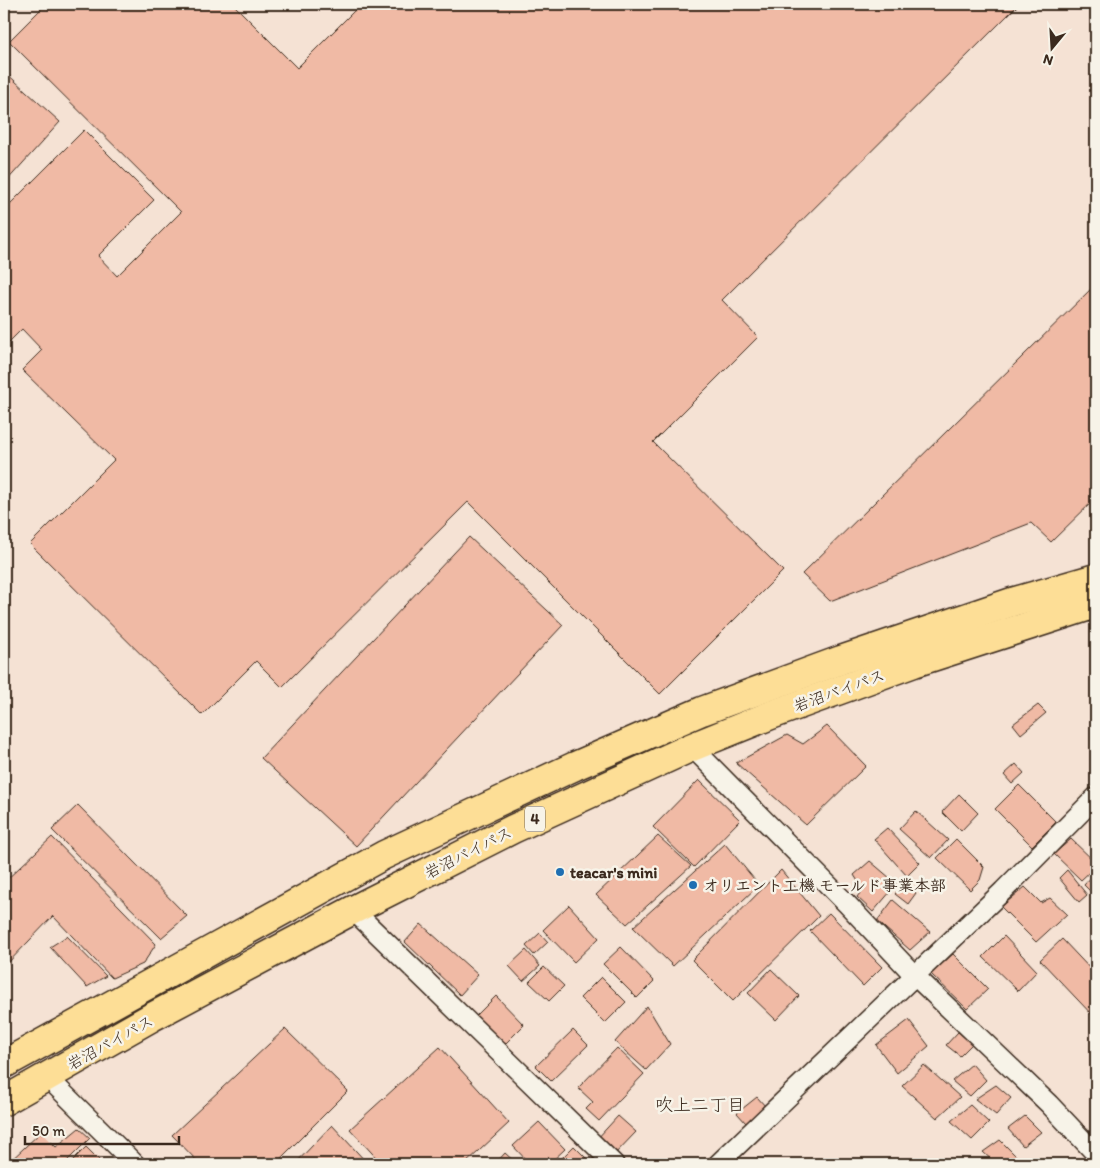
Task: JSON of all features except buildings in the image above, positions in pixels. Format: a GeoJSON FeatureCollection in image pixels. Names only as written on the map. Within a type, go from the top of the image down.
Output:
{"type":"FeatureCollection","features":[{"type":"Feature","properties":{"kind":"highway","name":"岩沼バイパス"},"geometry":{"type":"LineString","coordinates":[[4,1064],[384,855],[575,766],[702,710],[1012,602],[1096,578]]}},
{"type":"Feature","properties":{"kind":"highway","name":"岩沼バイパス"},"geometry":{"type":"LineString","coordinates":[[4,1101],[152,1017],[353,910],[513,829],[692,747],[771,715],[914,663],[1096,604]]}},
{"type":"Feature","properties":{"kind":"street"},"geometry":{"type":"LineString","coordinates":[[692,747],[914,975],[1049,1104],[1096,1154]]}},
{"type":"Feature","properties":{"kind":"street"},"geometry":{"type":"LineString","coordinates":[[718,1164],[1003,891],[1096,798]]}},
{"type":"Feature","properties":{"kind":"street"},"geometry":{"type":"LineString","coordinates":[[353,910],[614,1164]]}},
{"type":"Feature","properties":{"kind":"street"},"geometry":{"type":"LineString","coordinates":[[47,1077],[135,1164]]}},
{"type":"Feature","properties":{"kind":"place","name":"teacar's mini"},"geometry":{"type":"Point","coordinates":[560,872]}},
{"type":"Feature","properties":{"kind":"place","name":"オリエント工機 モールド事業本部"},"geometry":{"type":"Point","coordinates":[693,885]}},
{"type":"Feature","properties":{"kind":"district","name":"吹上二丁目"},"geometry":{"type":"Point","coordinates":[700,1105]}}]}
